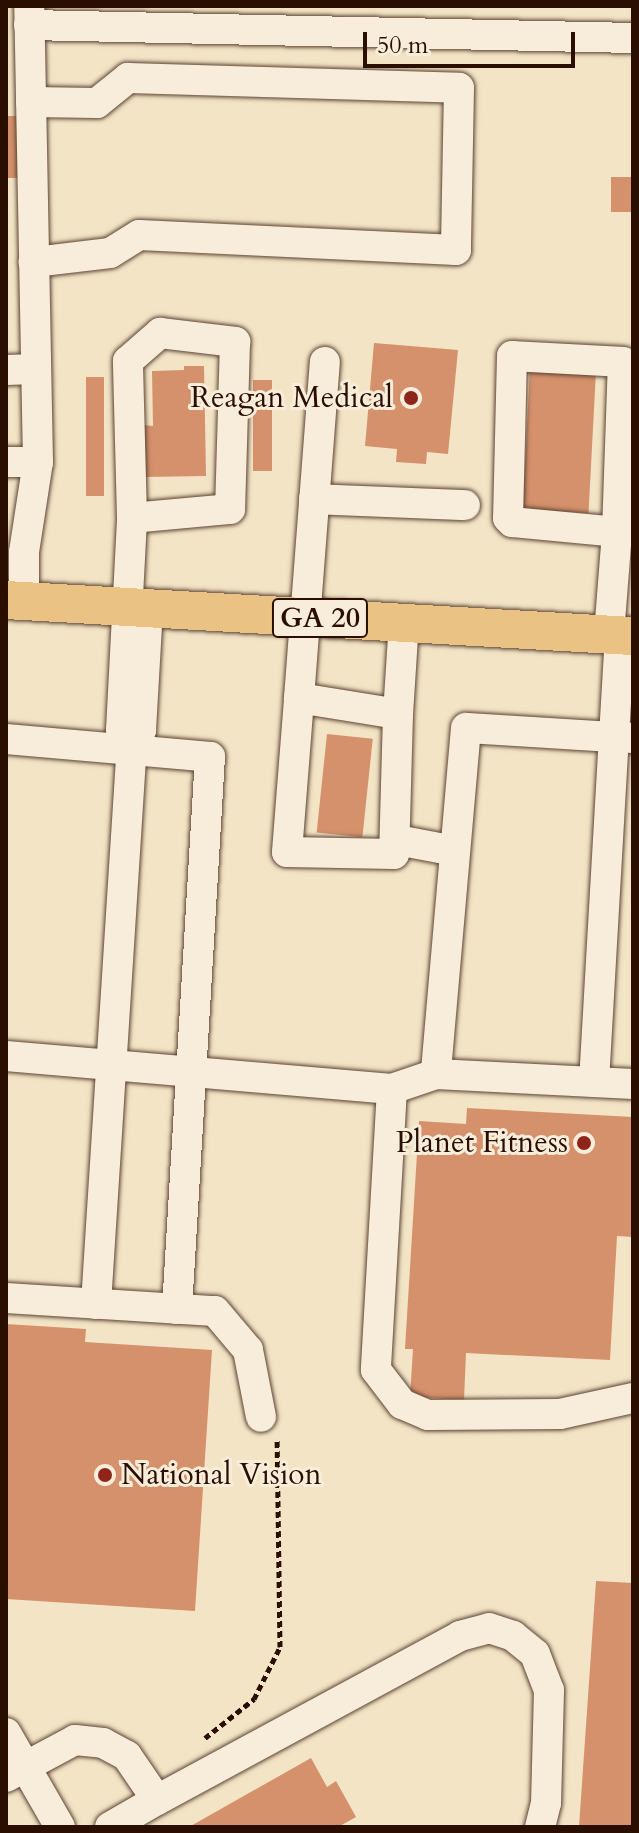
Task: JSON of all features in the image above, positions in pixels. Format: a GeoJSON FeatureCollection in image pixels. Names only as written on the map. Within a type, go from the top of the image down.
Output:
{"type":"FeatureCollection","features":[{"type":"Feature","properties":{"kind":"main road","name":"GA 20"},"geometry":{"type":"LineString","coordinates":[[15,600],[620,635]]}},
{"type":"Feature","properties":{"kind":"street"},"geometry":{"type":"LineString","coordinates":[[15,600],[38,462],[21,369],[34,262],[29,15],[301,17],[633,38]]}},
{"type":"Feature","properties":{"kind":"street"},"geometry":{"type":"LineString","coordinates":[[31,102],[97,103],[128,78],[459,88],[456,250],[139,235],[110,253],[34,262]]}},
{"type":"Feature","properties":{"kind":"street"},"geometry":{"type":"LineString","coordinates":[[96,1304],[109,1065],[132,746],[121,730],[137,607],[132,518],[128,361],[160,333],[229,339],[237,349],[230,509],[132,518]]}},
{"type":"Feature","properties":{"kind":"street"},"geometry":{"type":"LineString","coordinates":[[594,1082],[624,737],[617,532],[623,362],[512,356],[508,518],[512,522],[617,532]]}},
{"type":"Feature","properties":{"kind":"street"},"geometry":{"type":"LineString","coordinates":[[325,362],[301,617],[299,698],[287,852],[394,854],[404,621]]}},
{"type":"Feature","properties":{"kind":"street"},"geometry":{"type":"LineString","coordinates":[[6,462],[38,462]]}},
{"type":"Feature","properties":{"kind":"street"},"geometry":{"type":"LineString","coordinates":[[314,499],[465,505]]}},
{"type":"Feature","properties":{"kind":"street"},"geometry":{"type":"LineString","coordinates":[[299,698],[398,714]]}},
{"type":"Feature","properties":{"kind":"street"},"geometry":{"type":"LineString","coordinates":[[436,1074],[466,728],[624,737]]}},
{"type":"Feature","properties":{"kind":"street"},"geometry":{"type":"LineString","coordinates":[[6,739],[132,746],[210,757],[177,1309]]}},
{"type":"Feature","properties":{"kind":"street"},"geometry":{"type":"LineString","coordinates":[[397,840],[455,851]]}},
{"type":"Feature","properties":{"kind":"street"},"geometry":{"type":"LineString","coordinates":[[6,1056],[392,1089],[436,1074],[633,1084]]}},
{"type":"Feature","properties":{"kind":"street"},"geometry":{"type":"LineString","coordinates":[[392,1089],[376,1370],[384,1382],[402,1404],[428,1415],[560,1414],[633,1398]]}},
{"type":"Feature","properties":{"kind":"street"},"geometry":{"type":"LineString","coordinates":[[6,1298],[215,1311],[248,1350],[269,1422]]}},
{"type":"Feature","properties":{"kind":"street"},"geometry":{"type":"LineString","coordinates":[[110,1827],[460,1636],[489,1628],[513,1636],[535,1654],[549,1690],[546,1803],[540,1827]]}},
{"type":"Feature","properties":{"kind":"street"},"geometry":{"type":"LineString","coordinates":[[6,1733],[16,1771],[60,1827]]}},
{"type":"Feature","properties":{"kind":"street"},"geometry":{"type":"LineString","coordinates":[[16,1771],[75,1740],[103,1743],[127,1756],[157,1800]]}},
{"type":"Feature","properties":{"kind":"path"},"geometry":{"type":"LineString","coordinates":[[200,1742],[254,1699],[280,1647],[269,1422]]}},
{"type":"Feature","properties":{"kind":"building"},"geometry":{"type":"Polygon","coordinates":[[[6,116],[24,116],[24,178],[6,178],[6,116]]]}},
{"type":"Feature","properties":{"kind":"building"},"geometry":{"type":"Polygon","coordinates":[[[611,177],[633,177],[633,212],[611,212],[611,177]]]}},
{"type":"Feature","properties":{"kind":"building","name":"Reagan Medical"},"geometry":{"type":"Polygon","coordinates":[[[374,343],[458,350],[448,454],[427,452],[426,464],[396,462],[397,449],[365,446],[374,343]]]}},
{"type":"Feature","properties":{"kind":"building"},"geometry":{"type":"Polygon","coordinates":[[[184,366],[204,366],[206,476],[144,477],[143,425],[153,426],[152,371],[184,370],[184,366]]]}},
{"type":"Feature","properties":{"kind":"building"},"geometry":{"type":"Polygon","coordinates":[[[530,369],[596,372],[589,513],[523,510],[530,369]]]}},
{"type":"Feature","properties":{"kind":"building"},"geometry":{"type":"Polygon","coordinates":[[[86,377],[104,377],[104,496],[86,496],[86,377]]]}},
{"type":"Feature","properties":{"kind":"building"},"geometry":{"type":"Polygon","coordinates":[[[253,380],[272,380],[272,471],[253,471],[253,380]]]}},
{"type":"Feature","properties":{"kind":"building"},"geometry":{"type":"Polygon","coordinates":[[[327,734],[373,739],[362,837],[317,832],[327,734]]]}},
{"type":"Feature","properties":{"kind":"building"},"geometry":{"type":"Polygon","coordinates":[[[467,1108],[633,1117],[633,1237],[617,1236],[610,1360],[466,1353],[464,1400],[410,1397],[413,1349],[405,1349],[419,1121],[466,1124],[467,1108]]]}},
{"type":"Feature","properties":{"kind":"building","name":"National Vision"},"geometry":{"type":"Polygon","coordinates":[[[6,1324],[86,1329],[85,1342],[212,1350],[195,1611],[6,1599],[6,1324]]]}},
{"type":"Feature","properties":{"kind":"building"},"geometry":{"type":"Polygon","coordinates":[[[596,1581],[633,1583],[633,1827],[579,1827],[596,1581]]]}},
{"type":"Feature","properties":{"kind":"building"},"geometry":{"type":"Polygon","coordinates":[[[311,1758],[327,1787],[336,1781],[356,1817],[338,1827],[189,1827],[311,1758]]]}},
{"type":"Feature","properties":{"kind":"place","name":"Reagan Medical"},"geometry":{"type":"Point","coordinates":[411,398]}},
{"type":"Feature","properties":{"kind":"place","name":"Planet Fitness"},"geometry":{"type":"Point","coordinates":[584,1143]}},
{"type":"Feature","properties":{"kind":"place","name":"National Vision"},"geometry":{"type":"Point","coordinates":[105,1475]}}]}
